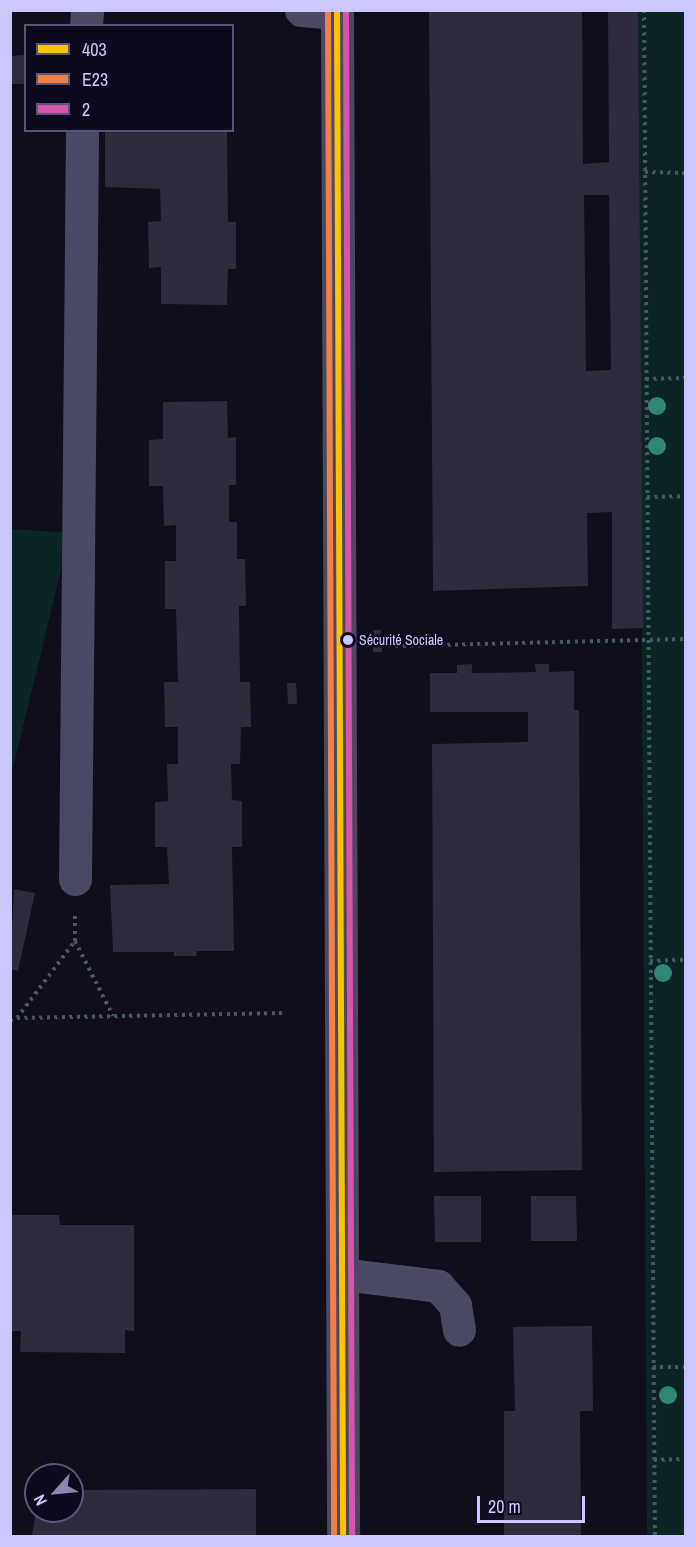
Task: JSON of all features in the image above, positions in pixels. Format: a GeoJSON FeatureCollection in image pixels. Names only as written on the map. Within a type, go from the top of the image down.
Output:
{"type":"FeatureCollection","features":[{"type":"Feature","properties":{"kind":"street"},"geometry":{"type":"LineString","coordinates":[[301,10],[337,12],[343,1536]]}},
{"type":"Feature","properties":{"kind":"street"},"geometry":{"type":"LineString","coordinates":[[75,879],[82,132]]}},
{"type":"Feature","properties":{"kind":"street"},"geometry":{"type":"LineString","coordinates":[[342,1274],[438,1286],[455,1305],[459,1330]]}},
{"type":"Feature","properties":{"kind":"path"},"geometry":{"type":"LineString","coordinates":[[644,10],[655,1536]]}},
{"type":"Feature","properties":{"kind":"path"},"geometry":{"type":"LineString","coordinates":[[645,172],[686,173]]}},
{"type":"Feature","properties":{"kind":"path"},"geometry":{"type":"LineString","coordinates":[[646,379],[686,378]]}},
{"type":"Feature","properties":{"kind":"path"},"geometry":{"type":"LineString","coordinates":[[647,497],[686,496]]}},
{"type":"Feature","properties":{"kind":"path"},"geometry":{"type":"LineString","coordinates":[[395,646],[686,639]]}},
{"type":"Feature","properties":{"kind":"path"},"geometry":{"type":"LineString","coordinates":[[75,879],[75,941],[113,1016]]}},
{"type":"Feature","properties":{"kind":"path"},"geometry":{"type":"LineString","coordinates":[[17,1018],[75,941]]}},
{"type":"Feature","properties":{"kind":"path"},"geometry":{"type":"LineString","coordinates":[[650,961],[686,960]]}},
{"type":"Feature","properties":{"kind":"path"},"geometry":{"type":"LineString","coordinates":[[10,1021],[17,1018],[283,1013]]}},
{"type":"Feature","properties":{"kind":"path"},"geometry":{"type":"LineString","coordinates":[[653,1367],[686,1367]]}},
{"type":"Feature","properties":{"kind":"path"},"geometry":{"type":"LineString","coordinates":[[654,1460],[686,1459]]}},
{"type":"Feature","properties":{"kind":"green space"},"geometry":{"type":"Polygon","coordinates":[[[638,11],[686,11],[685,1536],[647,1536],[638,11]]]}},
{"type":"Feature","properties":{"kind":"green space"},"geometry":{"type":"Polygon","coordinates":[[[11,529],[70,533],[11,776],[11,529]]]}},
{"type":"Feature","properties":{"kind":"building"},"geometry":{"type":"Polygon","coordinates":[[[429,10],[582,10],[583,164],[609,162],[608,10],[638,10],[643,628],[612,629],[612,512],[587,513],[588,586],[433,591],[429,10]],[[584,195],[586,371],[611,370],[609,195],[584,195]]]}},
{"type":"Feature","properties":{"kind":"building"},"geometry":{"type":"Polygon","coordinates":[[[24,55],[24,84],[10,84],[10,56],[24,55]]]}},
{"type":"Feature","properties":{"kind":"building"},"geometry":{"type":"Polygon","coordinates":[[[105,132],[227,132],[228,222],[236,222],[236,269],[228,269],[227,305],[161,304],[161,267],[149,268],[148,222],[161,221],[160,189],[105,187],[105,132]]]}},
{"type":"Feature","properties":{"kind":"building"},"geometry":{"type":"Polygon","coordinates":[[[227,401],[228,438],[236,437],[236,485],[229,485],[229,522],[237,522],[237,559],[245,559],[246,606],[239,606],[240,682],[250,682],[251,727],[241,727],[240,764],[231,764],[232,800],[242,801],[242,847],[232,847],[234,951],[197,951],[196,956],[174,956],[174,952],[113,952],[110,885],[169,884],[167,847],[155,847],[155,802],[168,801],[167,764],[178,764],[178,727],[165,727],[164,682],[178,682],[176,609],[165,609],[165,561],[176,561],[176,525],[164,526],[163,486],[149,486],[149,440],[163,439],[163,402],[227,401]]]}},
{"type":"Feature","properties":{"kind":"building"},"geometry":{"type":"Polygon","coordinates":[[[373,630],[381,630],[382,652],[373,652],[373,630]]]}},
{"type":"Feature","properties":{"kind":"building"},"geometry":{"type":"Polygon","coordinates":[[[472,664],[472,673],[536,672],[535,664],[549,664],[549,672],[574,671],[574,710],[579,710],[582,1170],[434,1172],[432,744],[528,742],[528,712],[430,712],[430,673],[457,673],[457,665],[472,664]]]}},
{"type":"Feature","properties":{"kind":"building"},"geometry":{"type":"Polygon","coordinates":[[[287,683],[296,683],[297,704],[288,704],[287,683]]]}},
{"type":"Feature","properties":{"kind":"building"},"geometry":{"type":"Polygon","coordinates":[[[14,889],[35,893],[18,971],[10,969],[14,889]]]}},
{"type":"Feature","properties":{"kind":"building"},"geometry":{"type":"Polygon","coordinates":[[[434,1196],[481,1196],[481,1242],[435,1242],[434,1196]]]}},
{"type":"Feature","properties":{"kind":"building"},"geometry":{"type":"Polygon","coordinates":[[[531,1196],[576,1196],[577,1241],[531,1241],[531,1196]]]}},
{"type":"Feature","properties":{"kind":"building"},"geometry":{"type":"Polygon","coordinates":[[[10,1215],[59,1215],[60,1225],[134,1225],[134,1331],[125,1330],[125,1353],[20,1352],[21,1331],[10,1331],[10,1215]]]}},
{"type":"Feature","properties":{"kind":"building"},"geometry":{"type":"Polygon","coordinates":[[[592,1326],[593,1411],[580,1411],[581,1536],[504,1536],[504,1411],[515,1411],[513,1327],[592,1326]]]}},
{"type":"Feature","properties":{"kind":"building"},"geometry":{"type":"Polygon","coordinates":[[[256,1489],[256,1536],[32,1536],[34,1523],[84,1523],[84,1490],[256,1489]]]}},
{"type":"Feature","properties":{"kind":"transit line","name":"E23"},"geometry":{"type":"LineString","coordinates":[[328,10],[334,1536]]}},
{"type":"Feature","properties":{"kind":"transit line","name":"403"},"geometry":{"type":"LineString","coordinates":[[337,10],[343,1536]]}},
{"type":"Feature","properties":{"kind":"transit line","name":"2"},"geometry":{"type":"LineString","coordinates":[[346,10],[352,1536]]}},
{"type":"Feature","properties":{"kind":"place","name":"Sécurité Sociale"},"geometry":{"type":"Point","coordinates":[348,640]}}]}
